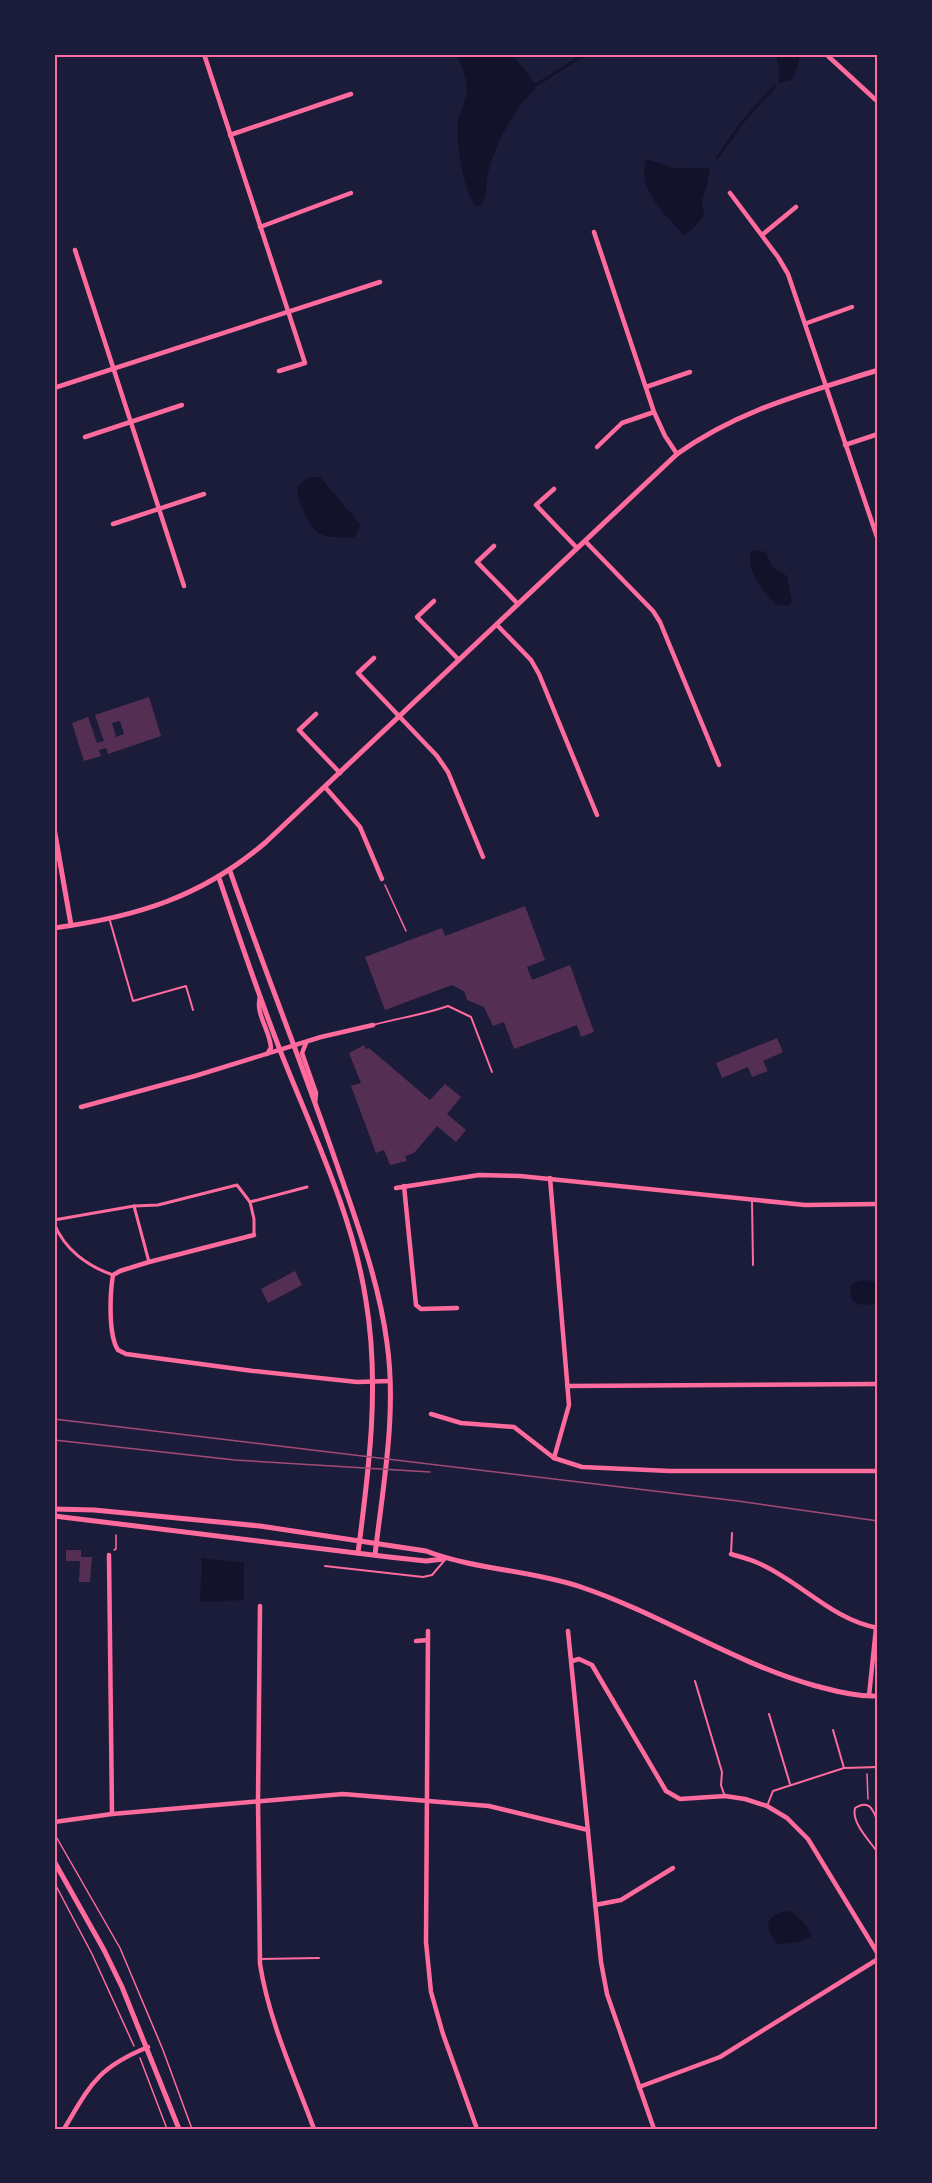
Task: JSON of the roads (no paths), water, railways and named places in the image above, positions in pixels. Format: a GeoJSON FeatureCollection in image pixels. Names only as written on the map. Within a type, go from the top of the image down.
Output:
{"type":"FeatureCollection","features":[{"type":"Feature","properties":{"kind":"street"},"geometry":{"type":"LineString","coordinates":[[204,54],[305,363],[279,371]]}},
{"type":"Feature","properties":{"kind":"street"},"geometry":{"type":"LineString","coordinates":[[828,56],[878,102]]}},
{"type":"Feature","properties":{"kind":"street"},"geometry":{"type":"LineString","coordinates":[[230,135],[351,94]]}},
{"type":"Feature","properties":{"kind":"street"},"geometry":{"type":"LineString","coordinates":[[260,227],[351,193]]}},
{"type":"Feature","properties":{"kind":"street"},"geometry":{"type":"LineString","coordinates":[[730,193],[788,274],[807,323],[845,445],[878,540]]}},
{"type":"Feature","properties":{"kind":"street"},"geometry":{"type":"LineString","coordinates":[[762,235],[796,207]]}},
{"type":"Feature","properties":{"kind":"street"},"geometry":{"type":"LineString","coordinates":[[594,232],[654,412],[665,436],[677,454]]}},
{"type":"Feature","properties":{"kind":"street"},"geometry":{"type":"LineString","coordinates":[[75,250],[184,586]]}},
{"type":"Feature","properties":{"kind":"street"},"geometry":{"type":"LineString","coordinates":[[54,388],[380,282]]}},
{"type":"Feature","properties":{"kind":"street"},"geometry":{"type":"LineString","coordinates":[[807,323],[852,307]]}},
{"type":"Feature","properties":{"kind":"street"},"geometry":{"type":"LineString","coordinates":[[54,928],[109,920],[156,907],[191,892],[230,871],[266,843],[677,454],[734,419],[770,404],[878,370]]}},
{"type":"Feature","properties":{"kind":"street"},"geometry":{"type":"LineString","coordinates":[[646,387],[690,372]]}},
{"type":"Feature","properties":{"kind":"street"},"geometry":{"type":"LineString","coordinates":[[85,437],[182,405]]}},
{"type":"Feature","properties":{"kind":"street"},"geometry":{"type":"LineString","coordinates":[[597,447],[622,423],[654,412]]}},
{"type":"Feature","properties":{"kind":"street"},"geometry":{"type":"LineString","coordinates":[[845,445],[878,434]]}},
{"type":"Feature","properties":{"kind":"street"},"geometry":{"type":"LineString","coordinates":[[554,489],[536,505],[577,548]]}},
{"type":"Feature","properties":{"kind":"street"},"geometry":{"type":"LineString","coordinates":[[112,524],[204,494]]}},
{"type":"Feature","properties":{"kind":"street"},"geometry":{"type":"LineString","coordinates":[[585,541],[653,611],[660,622],[719,765]]}},
{"type":"Feature","properties":{"kind":"street"},"geometry":{"type":"LineString","coordinates":[[494,546],[477,562],[518,604]]}},
{"type":"Feature","properties":{"kind":"street"},"geometry":{"type":"LineString","coordinates":[[434,601],[417,617],[459,660]]}},
{"type":"Feature","properties":{"kind":"street"},"geometry":{"type":"LineString","coordinates":[[496,624],[531,660],[539,674],[597,815]]}},
{"type":"Feature","properties":{"kind":"street"},"geometry":{"type":"LineString","coordinates":[[374,658],[358,673],[437,756],[448,772],[483,857]]}},
{"type":"Feature","properties":{"kind":"street"},"geometry":{"type":"LineString","coordinates":[[316,714],[299,730],[340,773]]}},
{"type":"Feature","properties":{"kind":"street"},"geometry":{"type":"LineString","coordinates":[[325,787],[360,827],[382,879]]}},
{"type":"Feature","properties":{"kind":"street"},"geometry":{"type":"LineString","coordinates":[[54,828],[71,926]]}},
{"type":"Feature","properties":{"kind":"street"},"geometry":{"type":"LineString","coordinates":[[230,871],[350,1203],[379,1298],[387,1344],[390,1381],[387,1453],[375,1555]]}},
{"type":"Feature","properties":{"kind":"street"},"geometry":{"type":"LineString","coordinates":[[219,878],[280,1050],[321,1149],[361,1269],[367,1303],[374,1382],[372,1427],[358,1553]]}},
{"type":"Feature","properties":{"kind":"street"},"geometry":{"type":"LineString","coordinates":[[261,996],[258,1005],[271,1041],[271,1048],[265,1056]]}},
{"type":"Feature","properties":{"kind":"street"},"geometry":{"type":"LineString","coordinates":[[81,1107],[265,1056],[308,1041],[373,1025]]}},
{"type":"Feature","properties":{"kind":"street"},"geometry":{"type":"LineString","coordinates":[[308,1041],[302,1047],[302,1053],[316,1093],[315,1104]]}},
{"type":"Feature","properties":{"kind":"street"},"geometry":{"type":"LineString","coordinates":[[396,1188],[479,1175],[550,1178],[805,1205],[878,1204]]}},
{"type":"Feature","properties":{"kind":"street"},"geometry":{"type":"LineString","coordinates":[[550,1178],[569,1405],[554,1458]]}},
{"type":"Feature","properties":{"kind":"street"},"geometry":{"type":"LineString","coordinates":[[113,1275],[98,1270],[75,1253],[64,1243],[54,1222],[134,1206],[159,1205],[237,1185],[250,1202],[254,1219],[254,1234],[148,1262],[113,1275],[111,1284],[112,1336],[118,1350],[126,1354],[194,1364],[357,1382],[390,1381]]}},
{"type":"Feature","properties":{"kind":"street"},"geometry":{"type":"LineString","coordinates":[[404,1186],[416,1305],[421,1309],[457,1308]]}},
{"type":"Feature","properties":{"kind":"street"},"geometry":{"type":"LineString","coordinates":[[250,1202],[307,1187]]}},
{"type":"Feature","properties":{"kind":"street"},"geometry":{"type":"LineString","coordinates":[[134,1206],[148,1262]]}},
{"type":"Feature","properties":{"kind":"street"},"geometry":{"type":"LineString","coordinates":[[567,1386],[878,1384]]}},
{"type":"Feature","properties":{"kind":"street"},"geometry":{"type":"LineString","coordinates":[[431,1414],[461,1423],[514,1427],[554,1458],[582,1467],[681,1471],[878,1471]]}},
{"type":"Feature","properties":{"kind":"street"},"geometry":{"type":"LineString","coordinates":[[54,1509],[94,1510],[260,1526],[426,1551],[446,1559],[517,1571],[580,1587],[609,1598],[780,1674],[836,1691],[878,1698]]}},
{"type":"Feature","properties":{"kind":"street"},"geometry":{"type":"LineString","coordinates":[[54,1516],[426,1561],[446,1559]]}},
{"type":"Feature","properties":{"kind":"street"},"geometry":{"type":"LineString","coordinates":[[109,1554],[112,1814]]}},
{"type":"Feature","properties":{"kind":"street"},"geometry":{"type":"LineString","coordinates":[[731,1554],[759,1563],[831,1610],[877,1628],[869,1696]]}},
{"type":"Feature","properties":{"kind":"street"},"geometry":{"type":"LineString","coordinates":[[260,1606],[258,1800],[260,1959],[264,1989],[272,2015],[314,2129]]}},
{"type":"Feature","properties":{"kind":"street"},"geometry":{"type":"LineString","coordinates":[[428,1631],[426,1942],[431,1992],[443,2034],[477,2129]]}},
{"type":"Feature","properties":{"kind":"street"},"geometry":{"type":"LineString","coordinates":[[568,1631],[601,1962],[607,1994],[654,2129]]}},
{"type":"Feature","properties":{"kind":"street"},"geometry":{"type":"LineString","coordinates":[[416,1641],[428,1640]]}},
{"type":"Feature","properties":{"kind":"street"},"geometry":{"type":"LineString","coordinates":[[572,1661],[579,1659],[592,1665],[666,1791],[680,1799],[725,1796],[745,1799],[767,1806],[787,1818],[808,1839],[878,1954]]}},
{"type":"Feature","properties":{"kind":"street"},"geometry":{"type":"LineString","coordinates":[[54,1822],[112,1814],[343,1794],[489,1806],[588,1830]]}},
{"type":"Feature","properties":{"kind":"street"},"geometry":{"type":"LineString","coordinates":[[54,1862],[104,1950],[148,2047],[179,2129]]}},
{"type":"Feature","properties":{"kind":"street"},"geometry":{"type":"LineString","coordinates":[[594,1905],[610,1904],[621,1900],[673,1868]]}},
{"type":"Feature","properties":{"kind":"street"},"geometry":{"type":"LineString","coordinates":[[639,2087],[720,2057],[878,1959]]}},
{"type":"Feature","properties":{"kind":"street"},"geometry":{"type":"LineString","coordinates":[[64,2129],[95,2079],[107,2068],[148,2047]]}},
{"type":"Feature","properties":{"kind":"lane"},"geometry":{"type":"LineString","coordinates":[[109,920],[133,1001],[186,986],[193,1010]]}},
{"type":"Feature","properties":{"kind":"lane"},"geometry":{"type":"LineString","coordinates":[[373,1025],[401,1017],[417,1016],[448,1006],[471,1017],[492,1072]]}},
{"type":"Feature","properties":{"kind":"lane"},"geometry":{"type":"LineString","coordinates":[[752,1201],[753,1265]]}},
{"type":"Feature","properties":{"kind":"lane"},"geometry":{"type":"LineString","coordinates":[[731,1554],[732,1533]]}},
{"type":"Feature","properties":{"kind":"lane"},"geometry":{"type":"LineString","coordinates":[[325,1566],[423,1577],[432,1575],[446,1559]]}},
{"type":"Feature","properties":{"kind":"lane"},"geometry":{"type":"LineString","coordinates":[[695,1681],[722,1772],[725,1796]]}},
{"type":"Feature","properties":{"kind":"lane"},"geometry":{"type":"LineString","coordinates":[[769,1714],[790,1784]]}},
{"type":"Feature","properties":{"kind":"lane"},"geometry":{"type":"LineString","coordinates":[[833,1730],[844,1768]]}},
{"type":"Feature","properties":{"kind":"lane"},"geometry":{"type":"LineString","coordinates":[[767,1806],[773,1791],[790,1784],[844,1768],[878,1767]]}},
{"type":"Feature","properties":{"kind":"lane"},"geometry":{"type":"LineString","coordinates":[[878,1822],[872,1807],[861,1804],[855,1808],[856,1821],[878,1853]]}},
{"type":"Feature","properties":{"kind":"lane"},"geometry":{"type":"LineString","coordinates":[[260,1959],[319,1958]]}},
{"type":"Feature","properties":{"kind":"waterway"},"geometry":{"type":"LineString","coordinates":[[536,85],[585,54]]}},
{"type":"Feature","properties":{"kind":"waterway"},"geometry":{"type":"LineString","coordinates":[[717,158],[744,120],[775,86]]}},
{"type":"Feature","properties":{"kind":"tram line"},"geometry":{"type":"LineString","coordinates":[[54,1419],[738,1501],[878,1521]]}},
{"type":"Feature","properties":{"kind":"tram line"},"geometry":{"type":"LineString","coordinates":[[54,1440],[235,1460],[430,1472]]}}]}
